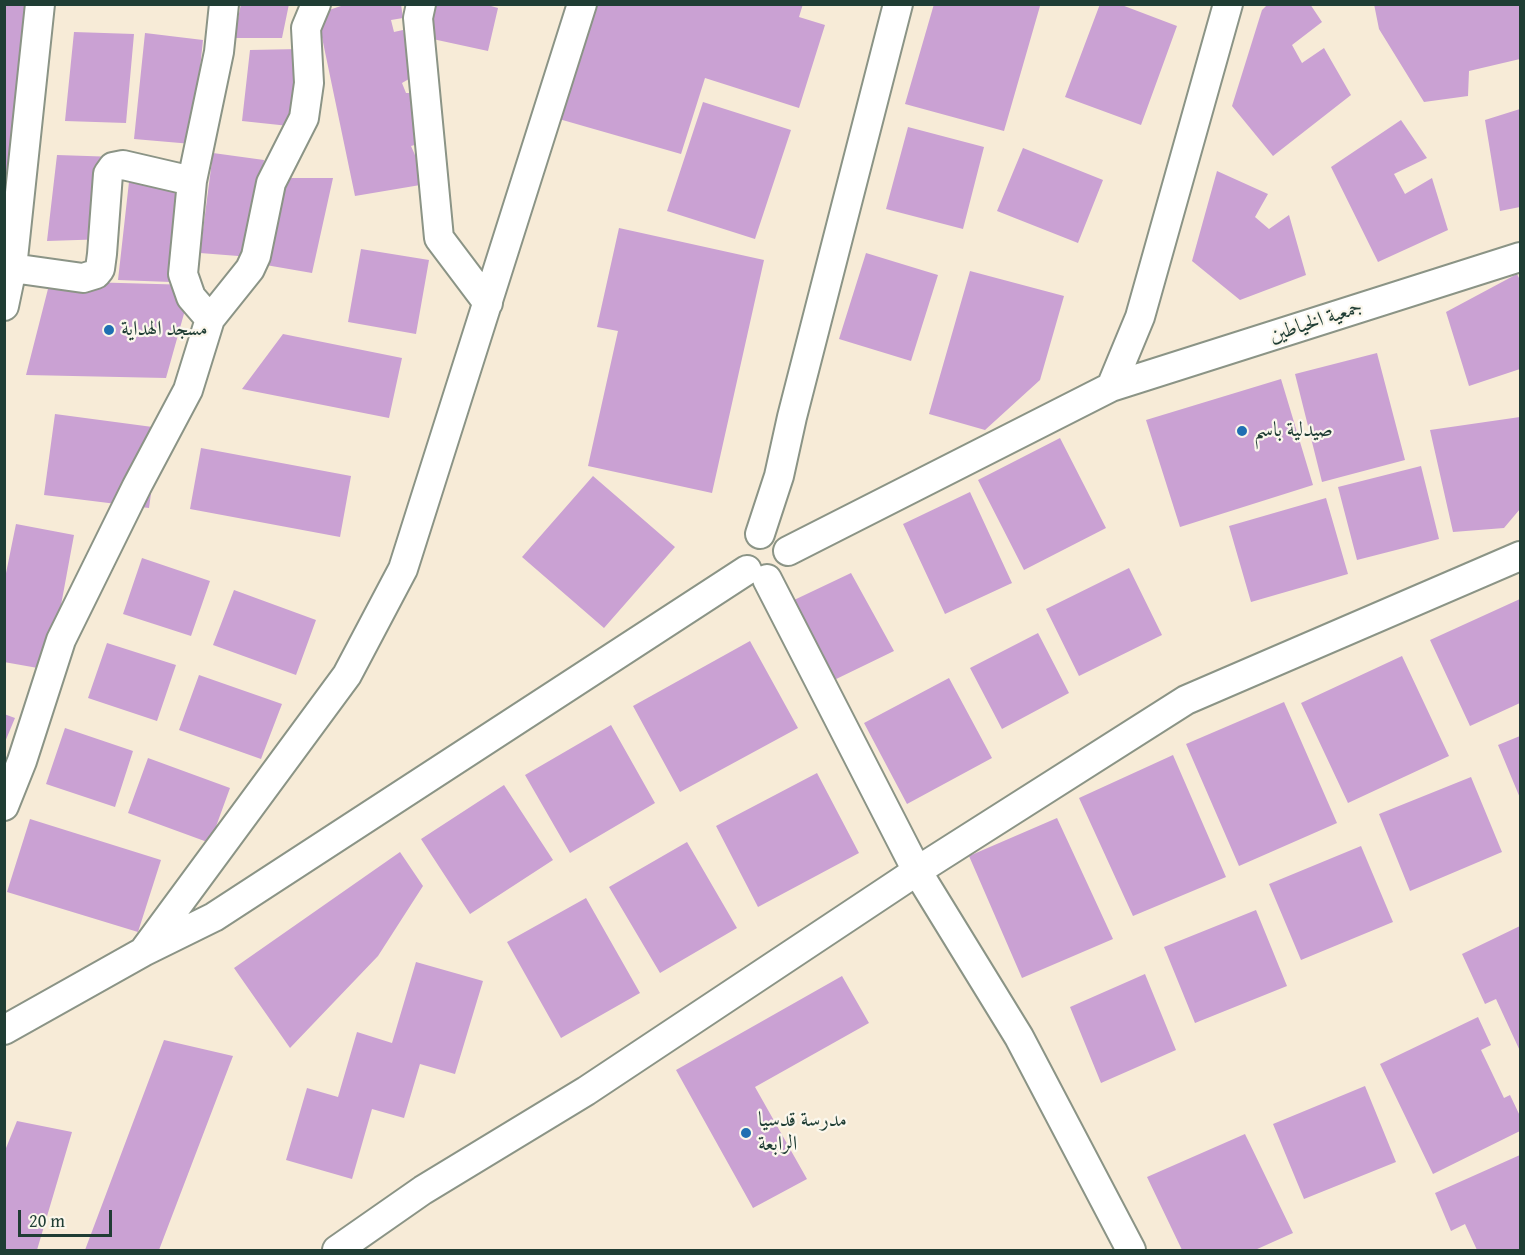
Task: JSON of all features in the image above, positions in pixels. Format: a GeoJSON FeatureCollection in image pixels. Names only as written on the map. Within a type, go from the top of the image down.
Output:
{"type":"FeatureCollection","features":[{"type":"Feature","properties":{"kind":"street"},"geometry":{"type":"LineString","coordinates":[[4,306],[12,268],[40,4]]}},
{"type":"Feature","properties":{"kind":"street"},"geometry":{"type":"LineString","coordinates":[[210,319],[191,297],[183,274],[192,181],[219,52],[224,4]]}},
{"type":"Feature","properties":{"kind":"street"},"geometry":{"type":"LineString","coordinates":[[4,806],[22,761],[61,640],[137,486],[188,390],[210,319],[250,269],[256,256],[271,183],[303,118],[309,83],[306,28],[316,4]]}},
{"type":"Feature","properties":{"kind":"street"},"geometry":{"type":"LineString","coordinates":[[421,4],[418,18],[439,238],[488,303]]}},
{"type":"Feature","properties":{"kind":"street"},"geometry":{"type":"LineString","coordinates":[[143,952],[347,675],[404,569],[582,4]]}},
{"type":"Feature","properties":{"kind":"street"},"geometry":{"type":"LineString","coordinates":[[898,4],[795,405],[779,477],[760,534],[748,542],[743,556],[757,574],[916,871],[1018,1037],[1131,1251]]}},
{"type":"Feature","properties":{"kind":"street"},"geometry":{"type":"LineString","coordinates":[[1111,387],[1140,316],[1228,4]]}},
{"type":"Feature","properties":{"kind":"street"},"geometry":{"type":"LineString","coordinates":[[12,268],[83,278],[96,274],[100,269],[102,254],[108,174],[113,167],[123,165],[192,181]]}},
{"type":"Feature","properties":{"kind":"street","name":"جمعية الخياطين"},"geometry":{"type":"LineString","coordinates":[[788,551],[1111,387],[1521,257]]}},
{"type":"Feature","properties":{"kind":"street"},"geometry":{"type":"LineString","coordinates":[[4,1030],[143,952],[214,917],[757,574],[779,574],[787,563],[788,551],[777,537],[760,534]]}},
{"type":"Feature","properties":{"kind":"street"},"geometry":{"type":"LineString","coordinates":[[338,1251],[423,1190],[586,1091],[916,871],[1185,700],[1521,556]]}},
{"type":"Feature","properties":{"kind":"building"},"geometry":{"type":"Polygon","coordinates":[[[4,4],[27,4],[4,235],[4,4]]]}},
{"type":"Feature","properties":{"kind":"building"},"geometry":{"type":"Polygon","coordinates":[[[241,4],[289,4],[282,38],[234,38],[241,4]]]}},
{"type":"Feature","properties":{"kind":"building"},"geometry":{"type":"Polygon","coordinates":[[[347,4],[401,4],[403,18],[391,20],[394,32],[403,30],[414,76],[402,83],[406,93],[418,93],[429,141],[411,146],[415,155],[430,151],[438,182],[355,196],[319,23],[314,15],[347,4]]]}},
{"type":"Feature","properties":{"kind":"building"},"geometry":{"type":"Polygon","coordinates":[[[436,4],[484,4],[498,8],[488,51],[428,38],[436,4]]]}},
{"type":"Feature","properties":{"kind":"building"},"geometry":{"type":"Polygon","coordinates":[[[595,4],[803,4],[799,17],[825,25],[799,108],[705,78],[681,154],[559,119],[595,4]]]}},
{"type":"Feature","properties":{"kind":"building"},"geometry":{"type":"Polygon","coordinates":[[[934,4],[1040,6],[1004,131],[905,104],[934,4]]]}},
{"type":"Feature","properties":{"kind":"building"},"geometry":{"type":"Polygon","coordinates":[[[1100,4],[1119,4],[1177,26],[1141,125],[1065,97],[1100,4]]]}},
{"type":"Feature","properties":{"kind":"building"},"geometry":{"type":"Polygon","coordinates":[[[1268,4],[1310,4],[1322,22],[1292,45],[1302,63],[1324,48],[1351,95],[1273,156],[1232,106],[1262,10],[1268,4]]]}},
{"type":"Feature","properties":{"kind":"building"},"geometry":{"type":"Polygon","coordinates":[[[1374,4],[1520,4],[1520,59],[1469,71],[1468,96],[1424,102],[1379,29],[1374,4]]]}},
{"type":"Feature","properties":{"kind":"building"},"geometry":{"type":"Polygon","coordinates":[[[74,32],[134,34],[126,123],[65,121],[74,32]]]}},
{"type":"Feature","properties":{"kind":"building"},"geometry":{"type":"Polygon","coordinates":[[[145,33],[203,40],[192,144],[134,139],[145,33]]]}},
{"type":"Feature","properties":{"kind":"building"},"geometry":{"type":"Polygon","coordinates":[[[300,49],[289,126],[242,121],[250,50],[300,49]]]}},
{"type":"Feature","properties":{"kind":"building"},"geometry":{"type":"Polygon","coordinates":[[[703,102],[791,130],[755,239],[667,211],[703,102]]]}},
{"type":"Feature","properties":{"kind":"building"},"geometry":{"type":"Polygon","coordinates":[[[1520,109],[1520,207],[1500,211],[1485,120],[1520,109]]]}},
{"type":"Feature","properties":{"kind":"building"},"geometry":{"type":"Polygon","coordinates":[[[1401,120],[1427,158],[1394,174],[1405,194],[1432,178],[1448,230],[1378,262],[1331,167],[1401,120]]]}},
{"type":"Feature","properties":{"kind":"building"},"geometry":{"type":"Polygon","coordinates":[[[908,127],[984,147],[963,229],[886,209],[908,127]]]}},
{"type":"Feature","properties":{"kind":"building"},"geometry":{"type":"Polygon","coordinates":[[[1023,148],[1103,180],[1078,243],[997,211],[1023,148]]]}},
{"type":"Feature","properties":{"kind":"building"},"geometry":{"type":"Polygon","coordinates":[[[213,153],[264,160],[251,257],[200,253],[213,153]]]}},
{"type":"Feature","properties":{"kind":"building"},"geometry":{"type":"Polygon","coordinates":[[[57,155],[117,157],[108,239],[47,241],[57,155]]]}},
{"type":"Feature","properties":{"kind":"building"},"geometry":{"type":"Polygon","coordinates":[[[1217,171],[1268,194],[1255,217],[1269,229],[1289,215],[1306,275],[1240,300],[1192,261],[1217,171]]]}},
{"type":"Feature","properties":{"kind":"building"},"geometry":{"type":"Polygon","coordinates":[[[130,173],[184,178],[171,282],[118,280],[130,173]]]}},
{"type":"Feature","properties":{"kind":"building"},"geometry":{"type":"Polygon","coordinates":[[[285,178],[333,178],[312,273],[260,264],[285,178]]]}},
{"type":"Feature","properties":{"kind":"building"},"geometry":{"type":"Polygon","coordinates":[[[619,228],[764,260],[712,493],[588,466],[618,331],[597,327],[619,228]]]}},
{"type":"Feature","properties":{"kind":"building"},"geometry":{"type":"Polygon","coordinates":[[[361,249],[429,260],[416,334],[348,322],[361,249]]]}},
{"type":"Feature","properties":{"kind":"building"},"geometry":{"type":"Polygon","coordinates":[[[866,253],[938,275],[911,361],[839,339],[866,253]]]}},
{"type":"Feature","properties":{"kind":"building"},"geometry":{"type":"Polygon","coordinates":[[[970,271],[1064,296],[1040,380],[985,430],[929,414],[970,271]]]}},
{"type":"Feature","properties":{"kind":"building"},"geometry":{"type":"Polygon","coordinates":[[[1517,274],[1520,280],[1520,369],[1469,386],[1446,312],[1517,274]]]}},
{"type":"Feature","properties":{"kind":"building","name":"مسجد الهداية"},"geometry":{"type":"Polygon","coordinates":[[[50,281],[192,285],[166,378],[26,375],[50,281]]]}},
{"type":"Feature","properties":{"kind":"building"},"geometry":{"type":"Polygon","coordinates":[[[283,334],[402,358],[389,418],[242,389],[283,334]]]}},
{"type":"Feature","properties":{"kind":"building"},"geometry":{"type":"Polygon","coordinates":[[[1377,353],[1405,460],[1322,482],[1295,374],[1377,353]]]}},
{"type":"Feature","properties":{"kind":"building"},"geometry":{"type":"Polygon","coordinates":[[[1281,379],[1313,485],[1180,527],[1146,420],[1281,379]]]}},
{"type":"Feature","properties":{"kind":"building"},"geometry":{"type":"Polygon","coordinates":[[[55,414],[160,428],[149,508],[44,495],[55,414]]]}},
{"type":"Feature","properties":{"kind":"building"},"geometry":{"type":"Polygon","coordinates":[[[1520,417],[1520,509],[1504,528],[1453,532],[1430,430],[1520,417]]]}},
{"type":"Feature","properties":{"kind":"building"},"geometry":{"type":"Polygon","coordinates":[[[1060,438],[1106,528],[1024,570],[978,480],[1060,438]]]}},
{"type":"Feature","properties":{"kind":"building"},"geometry":{"type":"Polygon","coordinates":[[[201,448],[351,476],[340,537],[190,509],[201,448]]]}},
{"type":"Feature","properties":{"kind":"building"},"geometry":{"type":"Polygon","coordinates":[[[1421,466],[1439,539],[1357,560],[1338,487],[1421,466]]]}},
{"type":"Feature","properties":{"kind":"building"},"geometry":{"type":"Polygon","coordinates":[[[593,476],[675,547],[604,628],[522,557],[593,476]]]}},
{"type":"Feature","properties":{"kind":"building"},"geometry":{"type":"Polygon","coordinates":[[[970,492],[1012,583],[945,614],[903,524],[970,492]]]}},
{"type":"Feature","properties":{"kind":"building"},"geometry":{"type":"Polygon","coordinates":[[[1326,498],[1348,574],[1251,602],[1229,526],[1326,498]]]}},
{"type":"Feature","properties":{"kind":"building"},"geometry":{"type":"Polygon","coordinates":[[[16,524],[74,535],[49,670],[4,662],[4,583],[16,524]]]}},
{"type":"Feature","properties":{"kind":"building"},"geometry":{"type":"Polygon","coordinates":[[[142,558],[210,581],[191,636],[123,614],[142,558]]]}},
{"type":"Feature","properties":{"kind":"building"},"geometry":{"type":"Polygon","coordinates":[[[1129,568],[1162,635],[1079,676],[1046,609],[1129,568]]]}},
{"type":"Feature","properties":{"kind":"building"},"geometry":{"type":"Polygon","coordinates":[[[851,573],[894,651],[830,682],[792,601],[851,573]]]}},
{"type":"Feature","properties":{"kind":"building"},"geometry":{"type":"Polygon","coordinates":[[[234,590],[316,620],[296,675],[213,645],[234,590]]]}},
{"type":"Feature","properties":{"kind":"building"},"geometry":{"type":"Polygon","coordinates":[[[1520,599],[1520,703],[1470,726],[1430,640],[1520,599]]]}},
{"type":"Feature","properties":{"kind":"building"},"geometry":{"type":"Polygon","coordinates":[[[1038,633],[1069,693],[1002,729],[970,668],[1038,633]]]}},
{"type":"Feature","properties":{"kind":"building"},"geometry":{"type":"Polygon","coordinates":[[[750,641],[798,728],[680,792],[633,706],[750,641]]]}},
{"type":"Feature","properties":{"kind":"building"},"geometry":{"type":"Polygon","coordinates":[[[107,643],[176,665],[157,721],[88,698],[107,643]]]}},
{"type":"Feature","properties":{"kind":"building"},"geometry":{"type":"Polygon","coordinates":[[[1402,656],[1449,756],[1348,803],[1301,703],[1402,656]]]}},
{"type":"Feature","properties":{"kind":"building"},"geometry":{"type":"Polygon","coordinates":[[[199,675],[282,704],[261,759],[179,730],[199,675]]]}},
{"type":"Feature","properties":{"kind":"building"},"geometry":{"type":"Polygon","coordinates":[[[949,678],[992,758],[907,804],[864,723],[949,678]]]}},
{"type":"Feature","properties":{"kind":"building"},"geometry":{"type":"Polygon","coordinates":[[[1284,702],[1337,823],[1239,866],[1186,744],[1284,702]]]}},
{"type":"Feature","properties":{"kind":"building"},"geometry":{"type":"Polygon","coordinates":[[[4,714],[15,718],[5,742],[4,742],[4,714]]]}},
{"type":"Feature","properties":{"kind":"building"},"geometry":{"type":"Polygon","coordinates":[[[611,725],[655,803],[570,853],[525,775],[611,725]]]}},
{"type":"Feature","properties":{"kind":"building"},"geometry":{"type":"Polygon","coordinates":[[[65,728],[133,751],[115,807],[46,784],[65,728]]]}},
{"type":"Feature","properties":{"kind":"building"},"geometry":{"type":"Polygon","coordinates":[[[1520,736],[1520,798],[1498,745],[1520,736]]]}},
{"type":"Feature","properties":{"kind":"building"},"geometry":{"type":"Polygon","coordinates":[[[1173,755],[1226,877],[1133,916],[1079,798],[1173,755]]]}},
{"type":"Feature","properties":{"kind":"building"},"geometry":{"type":"Polygon","coordinates":[[[148,758],[230,788],[210,843],[128,813],[148,758]]]}},
{"type":"Feature","properties":{"kind":"building"},"geometry":{"type":"Polygon","coordinates":[[[817,773],[859,853],[758,907],[716,826],[817,773]]]}},
{"type":"Feature","properties":{"kind":"building"},"geometry":{"type":"Polygon","coordinates":[[[1471,777],[1502,852],[1410,891],[1379,814],[1471,777]]]}},
{"type":"Feature","properties":{"kind":"building"},"geometry":{"type":"Polygon","coordinates":[[[504,785],[553,860],[470,914],[421,839],[504,785]]]}},
{"type":"Feature","properties":{"kind":"building"},"geometry":{"type":"Polygon","coordinates":[[[1057,818],[1113,939],[1022,978],[969,856],[1057,818]]]}},
{"type":"Feature","properties":{"kind":"building"},"geometry":{"type":"Polygon","coordinates":[[[30,819],[161,860],[138,932],[7,892],[30,819]]]}},
{"type":"Feature","properties":{"kind":"building"},"geometry":{"type":"Polygon","coordinates":[[[687,842],[737,928],[660,973],[609,887],[687,842]]]}},
{"type":"Feature","properties":{"kind":"building"},"geometry":{"type":"Polygon","coordinates":[[[1361,846],[1393,922],[1301,960],[1269,884],[1361,846]]]}},
{"type":"Feature","properties":{"kind":"building"},"geometry":{"type":"Polygon","coordinates":[[[400,852],[423,886],[378,956],[290,1048],[234,968],[400,852]]]}},
{"type":"Feature","properties":{"kind":"building"},"geometry":{"type":"Polygon","coordinates":[[[586,898],[640,993],[561,1038],[507,942],[586,898]]]}},
{"type":"Feature","properties":{"kind":"building"},"geometry":{"type":"Polygon","coordinates":[[[1256,910],[1287,986],[1195,1023],[1164,947],[1256,910]]]}},
{"type":"Feature","properties":{"kind":"building"},"geometry":{"type":"Polygon","coordinates":[[[1520,926],[1520,1051],[1496,999],[1485,1004],[1462,954],[1520,926]]]}},
{"type":"Feature","properties":{"kind":"building"},"geometry":{"type":"Polygon","coordinates":[[[416,962],[483,981],[455,1074],[420,1064],[404,1118],[372,1109],[352,1179],[286,1160],[307,1088],[338,1097],[357,1032],[392,1043],[416,962]]]}},
{"type":"Feature","properties":{"kind":"building"},"geometry":{"type":"Polygon","coordinates":[[[1145,974],[1176,1050],[1101,1083],[1070,1007],[1145,974]]]}},
{"type":"Feature","properties":{"kind":"building","name":"مدرسة قدسيا الرابعة"},"geometry":{"type":"Polygon","coordinates":[[[842,976],[869,1023],[755,1087],[807,1179],[753,1208],[676,1070],[842,976]]]}},
{"type":"Feature","properties":{"kind":"building"},"geometry":{"type":"Polygon","coordinates":[[[1478,1017],[1491,1045],[1481,1050],[1504,1098],[1510,1095],[1520,1116],[1520,1131],[1433,1174],[1380,1064],[1478,1017]]]}},
{"type":"Feature","properties":{"kind":"building"},"geometry":{"type":"Polygon","coordinates":[[[164,1040],[233,1056],[159,1250],[85,1250],[164,1040]]]}},
{"type":"Feature","properties":{"kind":"building"},"geometry":{"type":"Polygon","coordinates":[[[1365,1086],[1396,1162],[1304,1199],[1273,1124],[1365,1086]]]}},
{"type":"Feature","properties":{"kind":"building"},"geometry":{"type":"Polygon","coordinates":[[[17,1121],[72,1132],[37,1250],[4,1250],[4,1153],[17,1121]]]}},
{"type":"Feature","properties":{"kind":"building"},"geometry":{"type":"Polygon","coordinates":[[[1245,1134],[1293,1233],[1255,1250],[1182,1250],[1147,1177],[1245,1134]]]}},
{"type":"Feature","properties":{"kind":"building"},"geometry":{"type":"Polygon","coordinates":[[[1520,1155],[1520,1250],[1477,1250],[1465,1224],[1451,1231],[1435,1193],[1520,1155]]]}},
{"type":"Feature","properties":{"kind":"place","name":"مسجد الهداية"},"geometry":{"type":"Point","coordinates":[109,330]}},
{"type":"Feature","properties":{"kind":"place","name":"صيدلية باسم"},"geometry":{"type":"Point","coordinates":[1242,431]}},
{"type":"Feature","properties":{"kind":"place","name":"مدرسة قدسيا الرابعة"},"geometry":{"type":"Point","coordinates":[746,1133]}}]}
